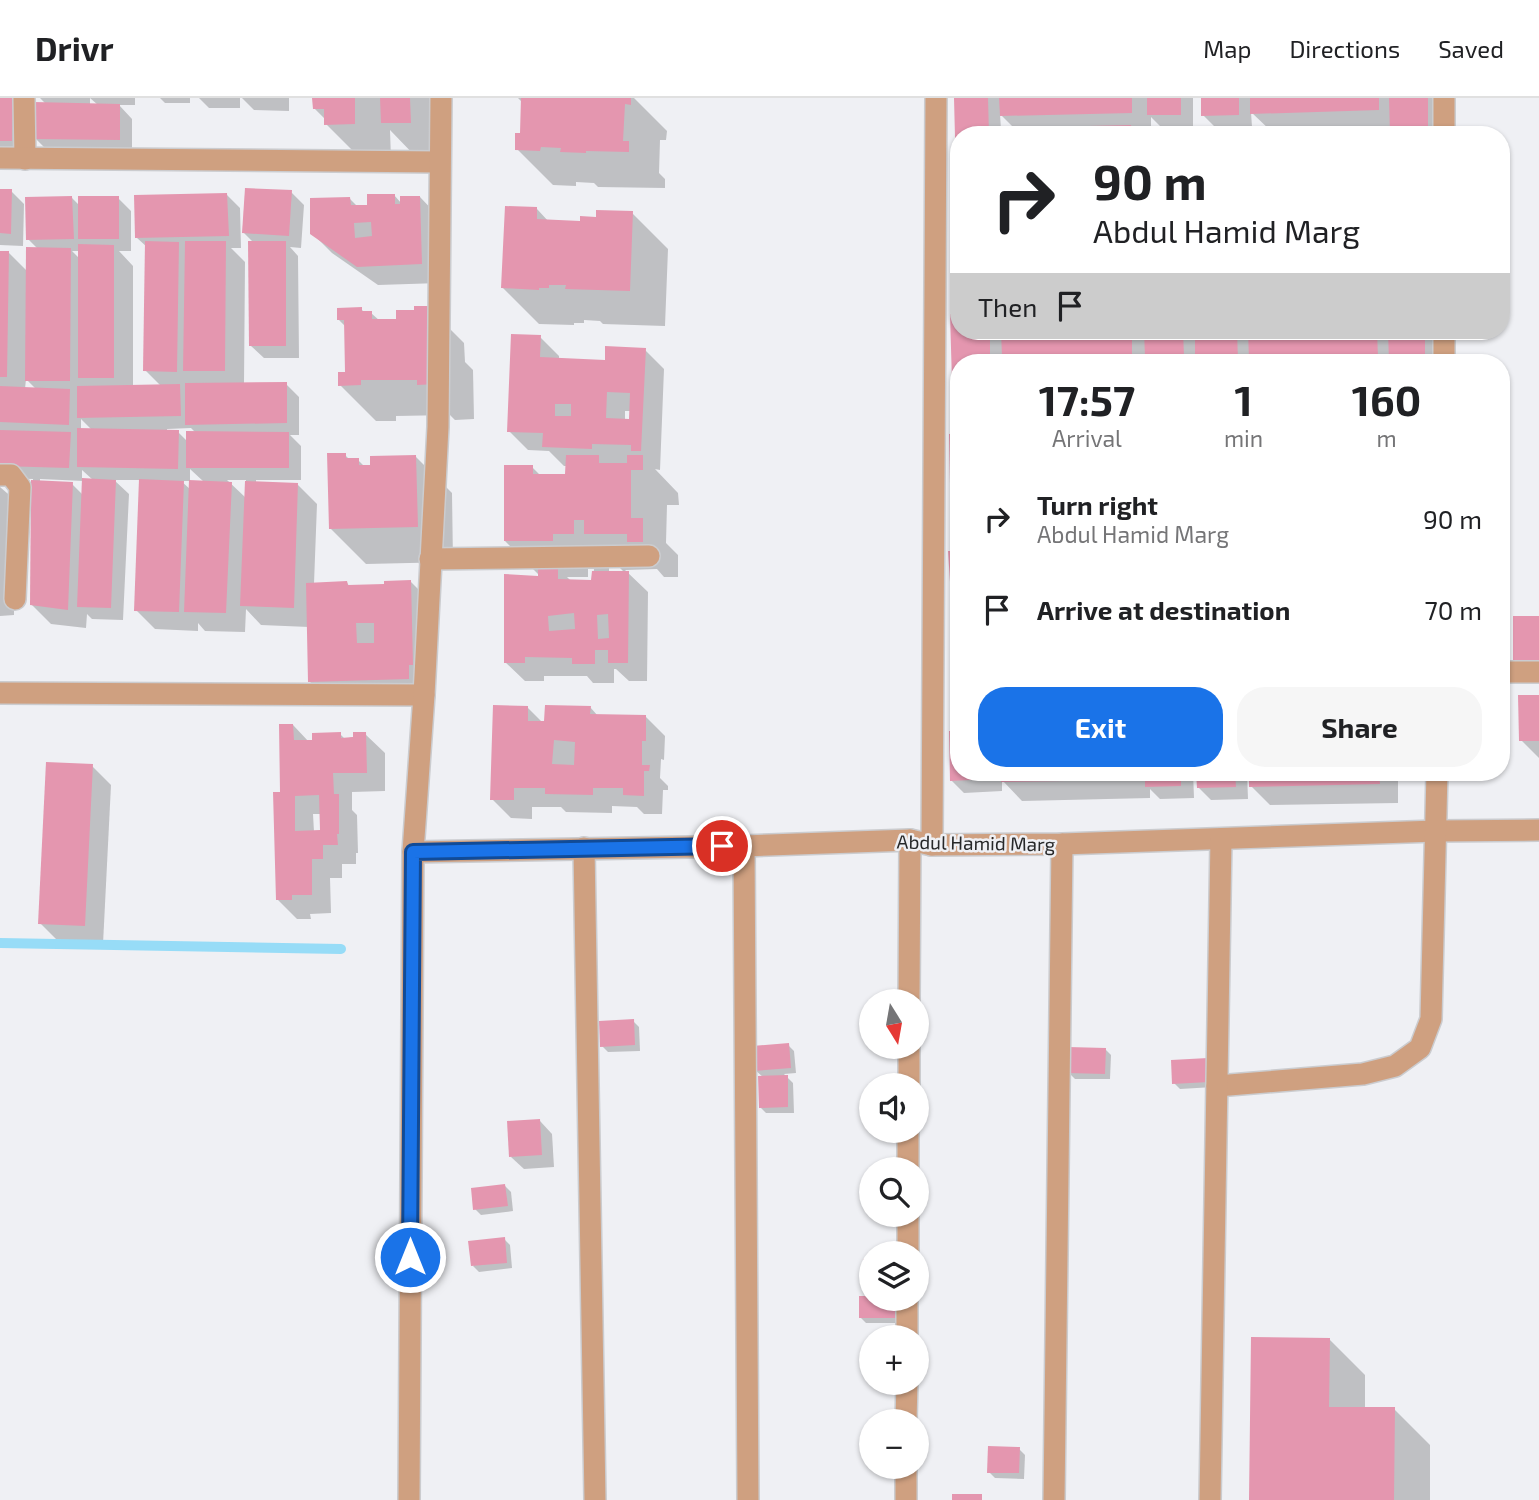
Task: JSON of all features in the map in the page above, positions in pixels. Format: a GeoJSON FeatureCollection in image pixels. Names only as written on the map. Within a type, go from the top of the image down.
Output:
{"type":"FeatureCollection","features":[{"type":"Feature","properties":{"kind":"street"},"geometry":{"type":"LineString","coordinates":[[24,98],[25,159]]}},
{"type":"Feature","properties":{"kind":"street"},"geometry":{"type":"LineString","coordinates":[[409,1500],[413,852],[438,427],[441,98]]}},
{"type":"Feature","properties":{"kind":"street"},"geometry":{"type":"LineString","coordinates":[[933,845],[936,98]]}},
{"type":"Feature","properties":{"kind":"street"},"geometry":{"type":"LineString","coordinates":[[1444,98],[1444,126]]}},
{"type":"Feature","properties":{"kind":"street"},"geometry":{"type":"LineString","coordinates":[[0,159],[439,162]]}},
{"type":"Feature","properties":{"kind":"street"},"geometry":{"type":"LineString","coordinates":[[0,475],[10,475],[20,487],[15,599]]}},
{"type":"Feature","properties":{"kind":"street"},"geometry":{"type":"LineString","coordinates":[[430,559],[649,556]]}},
{"type":"Feature","properties":{"kind":"street"},"geometry":{"type":"LineString","coordinates":[[1510,672],[1539,672]]}},
{"type":"Feature","properties":{"kind":"street"},"geometry":{"type":"LineString","coordinates":[[0,692],[424,695]]}},
{"type":"Feature","properties":{"kind":"street"},"geometry":{"type":"LineString","coordinates":[[1217,1086],[1363,1074],[1395,1066],[1420,1048],[1431,1019],[1437,781]]}},
{"type":"Feature","properties":{"kind":"street","name":"Abdul Hamid Marg"},"geometry":{"type":"LineString","coordinates":[[413,852],[910,840],[933,845],[1062,844],[1436,831],[1539,831]]}},
{"type":"Feature","properties":{"kind":"street"},"geometry":{"type":"LineString","coordinates":[[1210,1500],[1221,839]]}},
{"type":"Feature","properties":{"kind":"street"},"geometry":{"type":"LineString","coordinates":[[909,989],[910,840]]}},
{"type":"Feature","properties":{"kind":"street"},"geometry":{"type":"LineString","coordinates":[[1054,1500],[1062,844]]}},
{"type":"Feature","properties":{"kind":"street"},"geometry":{"type":"LineString","coordinates":[[744,846],[748,1500]]}},
{"type":"Feature","properties":{"kind":"street"},"geometry":{"type":"LineString","coordinates":[[584,848],[595,1500]]}},
{"type":"Feature","properties":{"kind":"street"},"geometry":{"type":"LineString","coordinates":[[906,1479],[906,1500]]}},
{"type":"Feature","properties":{"kind":"building"},"geometry":{"type":"Polygon","coordinates":[[[0,98],[13,98],[12,141],[0,141],[0,98]]]}},
{"type":"Feature","properties":{"kind":"building"},"geometry":{"type":"Polygon","coordinates":[[[312,98],[355,98],[355,124],[324,125],[324,109],[313,109],[312,98]]]}},
{"type":"Feature","properties":{"kind":"building"},"geometry":{"type":"Polygon","coordinates":[[[380,98],[410,98],[411,123],[381,123],[380,98]]]}},
{"type":"Feature","properties":{"kind":"building"},"geometry":{"type":"Polygon","coordinates":[[[521,98],[631,98],[631,105],[625,104],[623,141],[629,141],[629,152],[560,152],[561,148],[541,147],[540,151],[515,150],[515,133],[520,133],[521,98]]]}},
{"type":"Feature","properties":{"kind":"building"},"geometry":{"type":"Polygon","coordinates":[[[954,98],[988,98],[989,126],[955,126],[954,98]]]}},
{"type":"Feature","properties":{"kind":"building"},"geometry":{"type":"Polygon","coordinates":[[[999,98],[1132,98],[1132,113],[1000,116],[999,98]]]}},
{"type":"Feature","properties":{"kind":"building"},"geometry":{"type":"Polygon","coordinates":[[[1147,98],[1181,98],[1181,115],[1147,115],[1147,98]]]}},
{"type":"Feature","properties":{"kind":"building"},"geometry":{"type":"Polygon","coordinates":[[[1201,98],[1239,98],[1239,115],[1201,116],[1201,98]]]}},
{"type":"Feature","properties":{"kind":"building"},"geometry":{"type":"Polygon","coordinates":[[[1250,98],[1379,98],[1379,110],[1250,114],[1250,98]]]}},
{"type":"Feature","properties":{"kind":"building"},"geometry":{"type":"Polygon","coordinates":[[[1389,98],[1428,98],[1428,126],[1390,126],[1389,98]]]}},
{"type":"Feature","properties":{"kind":"building"},"geometry":{"type":"Polygon","coordinates":[[[34,102],[120,104],[120,140],[33,139],[34,102]]]}},
{"type":"Feature","properties":{"kind":"building"},"geometry":{"type":"Polygon","coordinates":[[[245,188],[292,190],[289,236],[242,233],[245,188]]]}},
{"type":"Feature","properties":{"kind":"building"},"geometry":{"type":"Polygon","coordinates":[[[0,189],[12,189],[11,234],[0,233],[0,189]]]}},
{"type":"Feature","properties":{"kind":"building"},"geometry":{"type":"Polygon","coordinates":[[[227,193],[229,236],[135,238],[134,195],[227,193]]]}},
{"type":"Feature","properties":{"kind":"building"},"geometry":{"type":"Polygon","coordinates":[[[367,194],[395,194],[395,204],[400,204],[400,196],[420,196],[422,264],[357,267],[310,234],[310,198],[350,197],[351,205],[367,205],[367,194]],[[371,222],[354,223],[355,238],[372,236],[371,222]]]}},
{"type":"Feature","properties":{"kind":"building"},"geometry":{"type":"Polygon","coordinates":[[[72,196],[74,239],[26,240],[25,197],[72,196]]]}},
{"type":"Feature","properties":{"kind":"building"},"geometry":{"type":"Polygon","coordinates":[[[78,196],[119,196],[119,239],[78,239],[78,196]]]}},
{"type":"Feature","properties":{"kind":"building"},"geometry":{"type":"Polygon","coordinates":[[[505,206],[537,207],[537,219],[580,221],[580,216],[596,217],[596,210],[633,211],[630,291],[565,289],[566,285],[549,285],[549,288],[539,290],[501,288],[505,206]]]}},
{"type":"Feature","properties":{"kind":"building"},"geometry":{"type":"Polygon","coordinates":[[[145,241],[179,242],[177,372],[143,371],[145,241]]]}},
{"type":"Feature","properties":{"kind":"building"},"geometry":{"type":"Polygon","coordinates":[[[185,241],[226,241],[225,371],[183,371],[185,241]]]}},
{"type":"Feature","properties":{"kind":"building"},"geometry":{"type":"Polygon","coordinates":[[[248,241],[286,241],[286,346],[249,346],[248,241]]]}},
{"type":"Feature","properties":{"kind":"building"},"geometry":{"type":"Polygon","coordinates":[[[78,244],[114,245],[114,378],[78,378],[78,244]]]}},
{"type":"Feature","properties":{"kind":"building"},"geometry":{"type":"Polygon","coordinates":[[[26,247],[71,248],[70,381],[25,381],[26,247]]]}},
{"type":"Feature","properties":{"kind":"building"},"geometry":{"type":"Polygon","coordinates":[[[0,251],[9,251],[7,377],[0,377],[0,251]]]}},
{"type":"Feature","properties":{"kind":"building"},"geometry":{"type":"Polygon","coordinates":[[[414,306],[429,306],[438,384],[417,385],[417,380],[361,380],[361,385],[338,386],[338,372],[345,372],[344,320],[337,320],[337,308],[362,307],[362,311],[372,311],[372,319],[396,319],[396,310],[414,310],[414,306]]]}},
{"type":"Feature","properties":{"kind":"building"},"geometry":{"type":"Polygon","coordinates":[[[511,334],[541,335],[540,357],[605,360],[605,346],[646,348],[641,451],[631,451],[631,445],[592,444],[592,449],[542,447],[543,433],[507,432],[511,334]],[[607,392],[606,418],[629,419],[630,393],[607,392]],[[555,404],[555,416],[571,416],[571,404],[555,404]]]}},
{"type":"Feature","properties":{"kind":"building"},"geometry":{"type":"Polygon","coordinates":[[[951,340],[990,340],[990,354],[951,354],[951,340]]]}},
{"type":"Feature","properties":{"kind":"building"},"geometry":{"type":"Polygon","coordinates":[[[1001,340],[1132,340],[1132,354],[1002,354],[1001,340]]]}},
{"type":"Feature","properties":{"kind":"building"},"geometry":{"type":"Polygon","coordinates":[[[1144,340],[1183,340],[1184,354],[1145,354],[1144,340]]]}},
{"type":"Feature","properties":{"kind":"building"},"geometry":{"type":"Polygon","coordinates":[[[1195,340],[1237,340],[1238,354],[1195,354],[1195,340]]]}},
{"type":"Feature","properties":{"kind":"building"},"geometry":{"type":"Polygon","coordinates":[[[1248,340],[1377,340],[1378,354],[1249,354],[1248,340]]]}},
{"type":"Feature","properties":{"kind":"building"},"geometry":{"type":"Polygon","coordinates":[[[1388,340],[1425,340],[1425,354],[1389,354],[1388,340]]]}},
{"type":"Feature","properties":{"kind":"building"},"geometry":{"type":"Polygon","coordinates":[[[287,382],[287,423],[185,425],[185,383],[287,382]]]}},
{"type":"Feature","properties":{"kind":"building"},"geometry":{"type":"Polygon","coordinates":[[[180,384],[181,416],[77,418],[77,386],[180,384]]]}},
{"type":"Feature","properties":{"kind":"building"},"geometry":{"type":"Polygon","coordinates":[[[0,386],[70,389],[69,425],[0,422],[0,386]]]}},
{"type":"Feature","properties":{"kind":"building"},"geometry":{"type":"Polygon","coordinates":[[[77,428],[179,430],[178,469],[77,467],[77,428]]]}},
{"type":"Feature","properties":{"kind":"building"},"geometry":{"type":"Polygon","coordinates":[[[0,430],[71,432],[69,468],[0,466],[0,430]]]}},
{"type":"Feature","properties":{"kind":"building"},"geometry":{"type":"Polygon","coordinates":[[[186,431],[289,432],[289,468],[186,468],[186,431]]]}},
{"type":"Feature","properties":{"kind":"building"},"geometry":{"type":"Polygon","coordinates":[[[327,453],[346,453],[346,458],[359,458],[359,465],[370,465],[370,456],[416,455],[418,527],[329,529],[327,453]]]}},
{"type":"Feature","properties":{"kind":"building"},"geometry":{"type":"Polygon","coordinates":[[[566,455],[599,455],[599,463],[627,463],[627,455],[643,455],[643,470],[631,470],[631,518],[643,518],[643,542],[627,542],[627,534],[584,534],[584,520],[574,520],[574,534],[553,534],[553,541],[504,541],[504,465],[533,465],[533,474],[565,474],[566,455]]]}},
{"type":"Feature","properties":{"kind":"building"},"geometry":{"type":"Polygon","coordinates":[[[82,478],[116,480],[111,608],[77,607],[82,478]]]}},
{"type":"Feature","properties":{"kind":"building"},"geometry":{"type":"Polygon","coordinates":[[[139,479],[184,481],[179,612],[134,611],[139,479]]]}},
{"type":"Feature","properties":{"kind":"building"},"geometry":{"type":"Polygon","coordinates":[[[31,480],[73,482],[68,610],[30,605],[31,480]]]}},
{"type":"Feature","properties":{"kind":"building"},"geometry":{"type":"Polygon","coordinates":[[[189,480],[232,482],[226,613],[184,612],[189,480]]]}},
{"type":"Feature","properties":{"kind":"building"},"geometry":{"type":"Polygon","coordinates":[[[245,481],[298,483],[294,608],[240,606],[245,481]]]}},
{"type":"Feature","properties":{"kind":"building"},"geometry":{"type":"Polygon","coordinates":[[[948,551],[950,551],[950,582],[948,551]]]}},
{"type":"Feature","properties":{"kind":"building"},"geometry":{"type":"Polygon","coordinates":[[[538,566],[558,566],[558,579],[591,580],[592,571],[629,571],[628,663],[608,663],[608,650],[595,650],[595,664],[572,664],[572,658],[525,657],[525,663],[504,663],[504,574],[538,576],[538,566]],[[574,613],[548,616],[549,631],[575,629],[574,613]],[[608,614],[597,615],[598,639],[609,638],[608,614]]]}},
{"type":"Feature","properties":{"kind":"building"},"geometry":{"type":"Polygon","coordinates":[[[411,580],[413,665],[409,665],[409,679],[308,682],[306,583],[347,581],[348,585],[384,584],[384,581],[411,580]],[[356,623],[357,643],[374,643],[374,623],[356,623]]]}},
{"type":"Feature","properties":{"kind":"building"},"geometry":{"type":"Polygon","coordinates":[[[1513,616],[1539,616],[1539,661],[1513,662],[1513,616]]]}},
{"type":"Feature","properties":{"kind":"building"},"geometry":{"type":"Polygon","coordinates":[[[1518,695],[1539,695],[1539,741],[1519,741],[1518,695]]]}},
{"type":"Feature","properties":{"kind":"building"},"geometry":{"type":"Polygon","coordinates":[[[493,705],[528,706],[528,721],[544,721],[545,705],[591,706],[590,714],[646,715],[642,765],[650,765],[649,771],[644,771],[644,796],[623,795],[623,788],[593,788],[593,795],[545,794],[545,788],[514,788],[514,800],[490,800],[493,705]],[[554,740],[552,764],[574,765],[575,742],[554,740]]]}},
{"type":"Feature","properties":{"kind":"building"},"geometry":{"type":"Polygon","coordinates":[[[279,724],[293,724],[294,740],[312,740],[312,733],[341,732],[341,738],[353,737],[353,732],[366,732],[367,773],[333,773],[334,794],[339,794],[338,845],[323,845],[323,859],[312,859],[312,895],[292,895],[292,900],[276,900],[273,792],[280,792],[279,724]],[[319,795],[295,796],[295,831],[320,830],[319,795]]]}},
{"type":"Feature","properties":{"kind":"building"},"geometry":{"type":"Polygon","coordinates":[[[46,762],[93,764],[85,926],[38,924],[46,762]]]}},
{"type":"Feature","properties":{"kind":"building"},"geometry":{"type":"Polygon","coordinates":[[[1001,781],[1066,781],[1001,782],[1001,781]]]}},
{"type":"Feature","properties":{"kind":"building"},"geometry":{"type":"Polygon","coordinates":[[[1145,781],[1181,781],[1181,786],[1145,787],[1145,781]]]}},
{"type":"Feature","properties":{"kind":"building"},"geometry":{"type":"Polygon","coordinates":[[[1197,781],[1236,781],[1236,787],[1197,788],[1197,781]]]}},
{"type":"Feature","properties":{"kind":"building"},"geometry":{"type":"Polygon","coordinates":[[[1249,781],[1380,781],[1380,784],[1249,787],[1249,781]]]}},
{"type":"Feature","properties":{"kind":"building"},"geometry":{"type":"Polygon","coordinates":[[[634,1019],[635,1045],[600,1047],[599,1021],[634,1019]]]}},
{"type":"Feature","properties":{"kind":"building"},"geometry":{"type":"Polygon","coordinates":[[[789,1043],[791,1068],[754,1071],[752,1046],[789,1043]]]}},
{"type":"Feature","properties":{"kind":"building"},"geometry":{"type":"Polygon","coordinates":[[[1068,1047],[1106,1048],[1105,1074],[1068,1073],[1068,1047]]]}},
{"type":"Feature","properties":{"kind":"building"},"geometry":{"type":"Polygon","coordinates":[[[1208,1058],[1209,1082],[1172,1084],[1171,1060],[1208,1058]]]}},
{"type":"Feature","properties":{"kind":"building"},"geometry":{"type":"Polygon","coordinates":[[[788,1075],[788,1107],[759,1108],[758,1076],[788,1075]]]}},
{"type":"Feature","properties":{"kind":"building"},"geometry":{"type":"Polygon","coordinates":[[[540,1119],[542,1155],[509,1157],[507,1121],[540,1119]]]}},
{"type":"Feature","properties":{"kind":"building"},"geometry":{"type":"Polygon","coordinates":[[[505,1184],[508,1206],[473,1210],[471,1188],[505,1184]]]}},
{"type":"Feature","properties":{"kind":"building"},"geometry":{"type":"Polygon","coordinates":[[[505,1237],[507,1263],[471,1266],[468,1241],[505,1237]]]}},
{"type":"Feature","properties":{"kind":"building"},"geometry":{"type":"Polygon","coordinates":[[[859,1311],[896,1311],[896,1318],[859,1318],[859,1311]]]}},
{"type":"Feature","properties":{"kind":"building"},"geometry":{"type":"Polygon","coordinates":[[[1251,1337],[1330,1338],[1329,1407],[1395,1407],[1394,1500],[1249,1500],[1251,1337]]]}},
{"type":"Feature","properties":{"kind":"building"},"geometry":{"type":"Polygon","coordinates":[[[988,1446],[1020,1447],[1019,1473],[987,1473],[988,1446]]]}},
{"type":"Feature","properties":{"kind":"building"},"geometry":{"type":"Polygon","coordinates":[[[952,1494],[982,1494],[982,1500],[952,1500],[952,1494]]]}},
{"type":"Feature","properties":{"kind":"waterway"},"geometry":{"type":"LineString","coordinates":[[0,943],[341,949]]}},
{"type":"Feature","properties":{"kind":"route"},"geometry":{"type":"LineString","coordinates":[[410,1257],[413,852],[722,846]]}}]}
